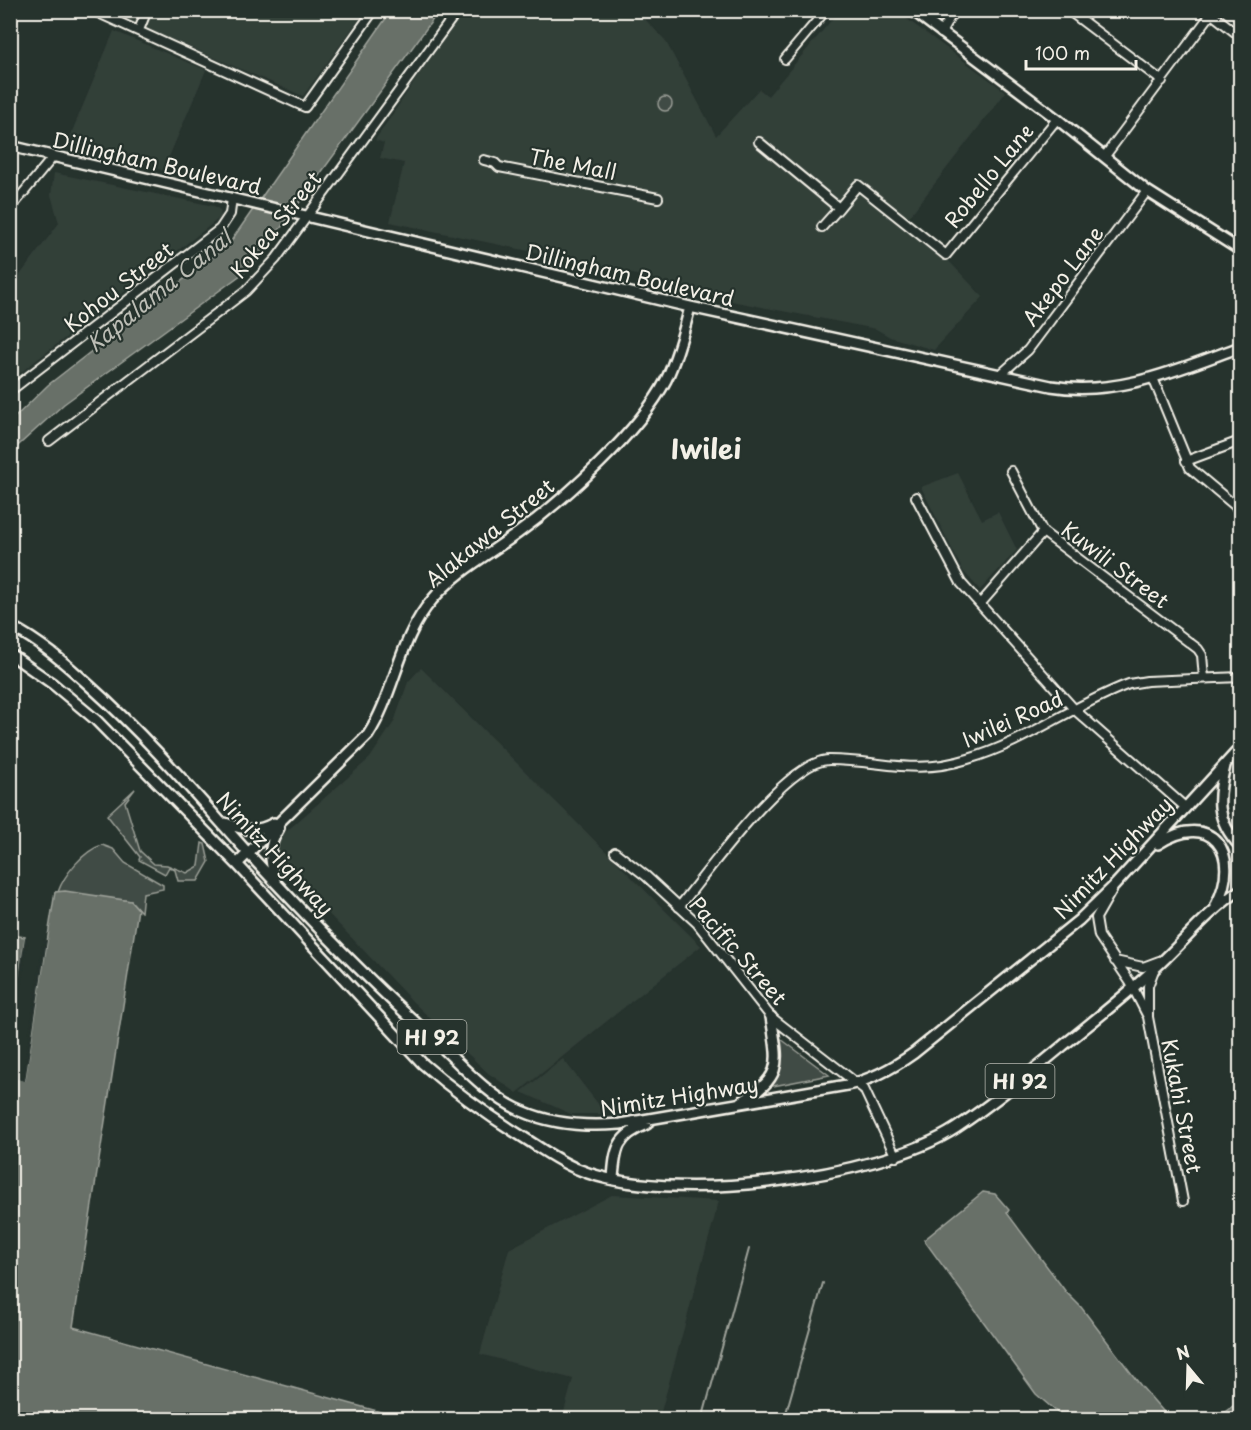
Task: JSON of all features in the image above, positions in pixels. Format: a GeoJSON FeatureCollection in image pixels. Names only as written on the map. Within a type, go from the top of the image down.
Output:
{"type":"FeatureCollection","features":[{"type":"Feature","properties":{"kind":"main road"},"geometry":{"type":"LineString","coordinates":[[912,10],[1057,119],[1147,191],[1240,250]]}},
{"type":"Feature","properties":{"kind":"main road","name":"Dillingham Boulevard"},"geometry":{"type":"LineString","coordinates":[[10,146],[690,307],[1068,389],[1104,388],[1153,378],[1240,347]]}},
{"type":"Feature","properties":{"kind":"main road","name":"Alakawa Street"},"geometry":{"type":"LineString","coordinates":[[237,864],[368,735],[383,709],[412,633],[431,600],[452,579],[557,503],[648,409],[670,373],[690,307]]}},
{"type":"Feature","properties":{"kind":"main road","name":"Nimitz Highway"},"geometry":{"type":"LineString","coordinates":[[10,626],[69,667],[107,700],[223,822],[249,853],[399,1008],[496,1096],[509,1104],[553,1121],[584,1126],[620,1124],[858,1083],[903,1061],[1063,934],[1113,887],[1240,748]]}},
{"type":"Feature","properties":{"kind":"main road","name":"Nimitz Highway"},"geometry":{"type":"LineString","coordinates":[[10,654],[53,684],[96,720],[237,864],[422,1063],[450,1088],[476,1107],[565,1162],[582,1171],[613,1179],[663,1186],[733,1185],[851,1168],[896,1157],[938,1139],[984,1109],[1132,989],[1155,969],[1215,907],[1240,890]]}},
{"type":"Feature","properties":{"kind":"main road"},"geometry":{"type":"LineString","coordinates":[[1226,763],[1218,796],[1219,811],[1227,830],[1240,846]]}},
{"type":"Feature","properties":{"kind":"main road"},"geometry":{"type":"LineString","coordinates":[[223,822],[250,831],[264,828],[286,816]]}},
{"type":"Feature","properties":{"kind":"main road"},"geometry":{"type":"LineString","coordinates":[[275,880],[269,855],[271,842],[286,816]]}},
{"type":"Feature","properties":{"kind":"main road"},"geometry":{"type":"LineString","coordinates":[[1146,851],[1169,836],[1190,831],[1203,833],[1214,839],[1226,858],[1224,888],[1215,907]]}},
{"type":"Feature","properties":{"kind":"main road"},"geometry":{"type":"LineString","coordinates":[[1226,858],[1240,851]]}},
{"type":"Feature","properties":{"kind":"main road"},"geometry":{"type":"LineString","coordinates":[[734,1105],[759,1091],[775,1071],[778,1050],[771,1017]]}},
{"type":"Feature","properties":{"kind":"main road"},"geometry":{"type":"LineString","coordinates":[[613,1179],[614,1159],[621,1140],[633,1129],[662,1117]]}},
{"type":"Feature","properties":{"kind":"street"},"geometry":{"type":"LineString","coordinates":[[92,10],[305,107],[374,10]]}},
{"type":"Feature","properties":{"kind":"street"},"geometry":{"type":"LineString","coordinates":[[139,30],[147,10]]}},
{"type":"Feature","properties":{"kind":"street","name":"Kokea Street"},"geometry":{"type":"LineString","coordinates":[[49,441],[246,291],[276,259],[458,10]]}},
{"type":"Feature","properties":{"kind":"street"},"geometry":{"type":"LineString","coordinates":[[785,59],[826,10]]}},
{"type":"Feature","properties":{"kind":"street"},"geometry":{"type":"LineString","coordinates":[[941,33],[954,10]]}},
{"type":"Feature","properties":{"kind":"street"},"geometry":{"type":"LineString","coordinates":[[1068,10],[1162,81]]}},
{"type":"Feature","properties":{"kind":"street"},"geometry":{"type":"LineString","coordinates":[[1105,156],[1213,12],[1240,36]]}},
{"type":"Feature","properties":{"kind":"street","name":"Robello Lane"},"geometry":{"type":"LineString","coordinates":[[839,208],[858,185],[946,255],[1057,119]]}},
{"type":"Feature","properties":{"kind":"street"},"geometry":{"type":"LineString","coordinates":[[759,142],[839,208],[822,227]]}},
{"type":"Feature","properties":{"kind":"street"},"geometry":{"type":"LineString","coordinates":[[10,209],[53,157]]}},
{"type":"Feature","properties":{"kind":"street","name":"The Mall"},"geometry":{"type":"LineString","coordinates":[[484,160],[495,163],[499,167],[658,198]]}},
{"type":"Feature","properties":{"kind":"street","name":"Akepo Lane"},"geometry":{"type":"LineString","coordinates":[[1000,375],[1028,350],[1147,191]]}},
{"type":"Feature","properties":{"kind":"street","name":"Kohou Street"},"geometry":{"type":"LineString","coordinates":[[10,391],[220,229],[230,214],[232,198]]}},
{"type":"Feature","properties":{"kind":"street"},"geometry":{"type":"LineString","coordinates":[[1153,378],[1186,461],[1203,482],[1240,510]]}},
{"type":"Feature","properties":{"kind":"street"},"geometry":{"type":"LineString","coordinates":[[1186,461],[1240,441]]}},
{"type":"Feature","properties":{"kind":"street","name":"Kuwili Street"},"geometry":{"type":"LineString","coordinates":[[1011,471],[1043,532],[1198,649],[1202,655],[1204,678]]}},
{"type":"Feature","properties":{"kind":"street"},"geometry":{"type":"LineString","coordinates":[[916,496],[956,576],[1075,710],[1185,807]]}},
{"type":"Feature","properties":{"kind":"street"},"geometry":{"type":"LineString","coordinates":[[981,603],[1043,532]]}},
{"type":"Feature","properties":{"kind":"street","name":"Iwilei Road"},"geometry":{"type":"LineString","coordinates":[[679,907],[748,821],[796,774],[811,764],[830,760],[901,768],[945,765],[995,749],[1091,702],[1138,682],[1240,677]]}},
{"type":"Feature","properties":{"kind":"street"},"geometry":{"type":"LineString","coordinates":[[1089,722],[1091,702]]}},
{"type":"Feature","properties":{"kind":"street","name":"Pacific Street"},"geometry":{"type":"LineString","coordinates":[[615,852],[640,871],[711,939],[771,1017],[864,1089],[896,1157]]}},
{"type":"Feature","properties":{"kind":"street","name":"Kukahi Street"},"geometry":{"type":"LineString","coordinates":[[1113,887],[1098,912],[1096,924],[1099,936],[1148,1017]]}},
{"type":"Feature","properties":{"kind":"street"},"geometry":{"type":"LineString","coordinates":[[1115,961],[1143,967],[1155,965],[1167,956]]}},
{"type":"Feature","properties":{"kind":"street","name":"Kukahi Street"},"geometry":{"type":"LineString","coordinates":[[1155,969],[1148,986],[1148,1017],[1183,1201]]}},
{"type":"Feature","properties":{"kind":"shaded area"},"geometry":{"type":"Polygon","coordinates":[[[106,11],[365,11],[303,96],[106,11]]]}},
{"type":"Feature","properties":{"kind":"shaded area"},"geometry":{"type":"Polygon","coordinates":[[[391,11],[439,11],[253,266],[64,404],[11,452],[11,421],[48,385],[229,244],[391,11]]]}},
{"type":"Feature","properties":{"kind":"shaded area"},"geometry":{"type":"Polygon","coordinates":[[[462,11],[637,11],[665,40],[716,136],[759,89],[768,96],[839,11],[896,11],[1006,92],[908,218],[983,297],[934,350],[890,337],[876,329],[736,302],[615,269],[390,222],[404,163],[380,158],[384,143],[375,140],[462,11]]]}},
{"type":"Feature","properties":{"kind":"shaded area"},"geometry":{"type":"Polygon","coordinates":[[[114,31],[206,70],[163,171],[128,158],[66,146],[114,31]]]}},
{"type":"Feature","properties":{"kind":"shaded area"},"geometry":{"type":"Polygon","coordinates":[[[665,97],[670,99],[672,104],[670,109],[665,111],[660,109],[658,104],[660,99],[665,97]]]}},
{"type":"Feature","properties":{"kind":"shaded area"},"geometry":{"type":"Polygon","coordinates":[[[54,173],[214,206],[220,210],[221,217],[11,380],[11,287],[59,223],[51,195],[54,173]]]}},
{"type":"Feature","properties":{"kind":"shaded area"},"geometry":{"type":"Polygon","coordinates":[[[958,473],[982,520],[998,512],[1017,550],[980,590],[963,571],[921,487],[958,473]]]}},
{"type":"Feature","properties":{"kind":"shaded area"},"geometry":{"type":"Polygon","coordinates":[[[421,668],[701,946],[517,1093],[488,1073],[413,1002],[279,862],[277,852],[280,837],[370,758],[394,722],[408,682],[421,668]]]}},
{"type":"Feature","properties":{"kind":"shaded area"},"geometry":{"type":"Polygon","coordinates":[[[135,789],[125,802],[140,851],[154,864],[167,865],[187,873],[199,866],[202,843],[205,844],[209,862],[198,881],[178,881],[175,870],[169,867],[165,874],[139,860],[140,857],[107,815],[135,789]]]}},
{"type":"Feature","properties":{"kind":"shaded area"},"geometry":{"type":"Polygon","coordinates":[[[102,845],[113,849],[125,863],[163,885],[163,889],[143,893],[141,912],[131,901],[58,892],[75,864],[88,852],[102,845]]]}},
{"type":"Feature","properties":{"kind":"shaded area"},"geometry":{"type":"Polygon","coordinates":[[[65,891],[131,901],[138,909],[73,1327],[406,1419],[11,1419],[10,1078],[25,1080],[55,892],[65,891]]]}},
{"type":"Feature","properties":{"kind":"shaded area"},"geometry":{"type":"Polygon","coordinates":[[[10,935],[25,937],[11,1035],[10,935]]]}},
{"type":"Feature","properties":{"kind":"shaded area"},"geometry":{"type":"Polygon","coordinates":[[[777,1036],[829,1075],[768,1087],[777,1036]]]}},
{"type":"Feature","properties":{"kind":"shaded area"},"geometry":{"type":"Polygon","coordinates":[[[563,1059],[606,1114],[571,1114],[521,1092],[563,1059]]]}},
{"type":"Feature","properties":{"kind":"shaded area"},"geometry":{"type":"Polygon","coordinates":[[[983,1192],[995,1194],[1009,1210],[1007,1213],[1066,1292],[1081,1307],[1141,1386],[1170,1419],[1065,1419],[1036,1394],[924,1240],[983,1192]]]}},
{"type":"Feature","properties":{"kind":"shaded area"},"geometry":{"type":"Polygon","coordinates":[[[612,1195],[719,1201],[659,1419],[562,1419],[573,1379],[480,1354],[509,1249],[612,1195]]]}},
{"type":"Feature","properties":{"kind":"shaded area"},"geometry":{"type":"Polygon","coordinates":[[[1240,1401],[1240,1419],[1215,1419],[1240,1401]]]}},
{"type":"Feature","properties":{"kind":"pier"},"geometry":{"type":"Polygon","coordinates":[[[25,937],[28,938],[13,1035],[10,1038],[25,937]]]}},
{"type":"Feature","properties":{"kind":"pier"},"geometry":{"type":"Polygon","coordinates":[[[44,939],[47,940],[25,1081],[11,1078],[10,1075],[23,1077],[44,939]]]}},
{"type":"Feature","properties":{"kind":"waterway"},"geometry":{"type":"LineString","coordinates":[[702,1420],[749,1249]]}},
{"type":"Feature","properties":{"kind":"waterway"},"geometry":{"type":"LineString","coordinates":[[784,1420],[823,1283]]}},
{"type":"Feature","properties":{"kind":"district","name":"Iwilei"},"geometry":{"type":"Point","coordinates":[706,447]}},
{"type":"Feature","properties":{"kind":"water label","name":"Kapalama Canal"},"geometry":{"type":"Point","coordinates":[158,290]}}]}
